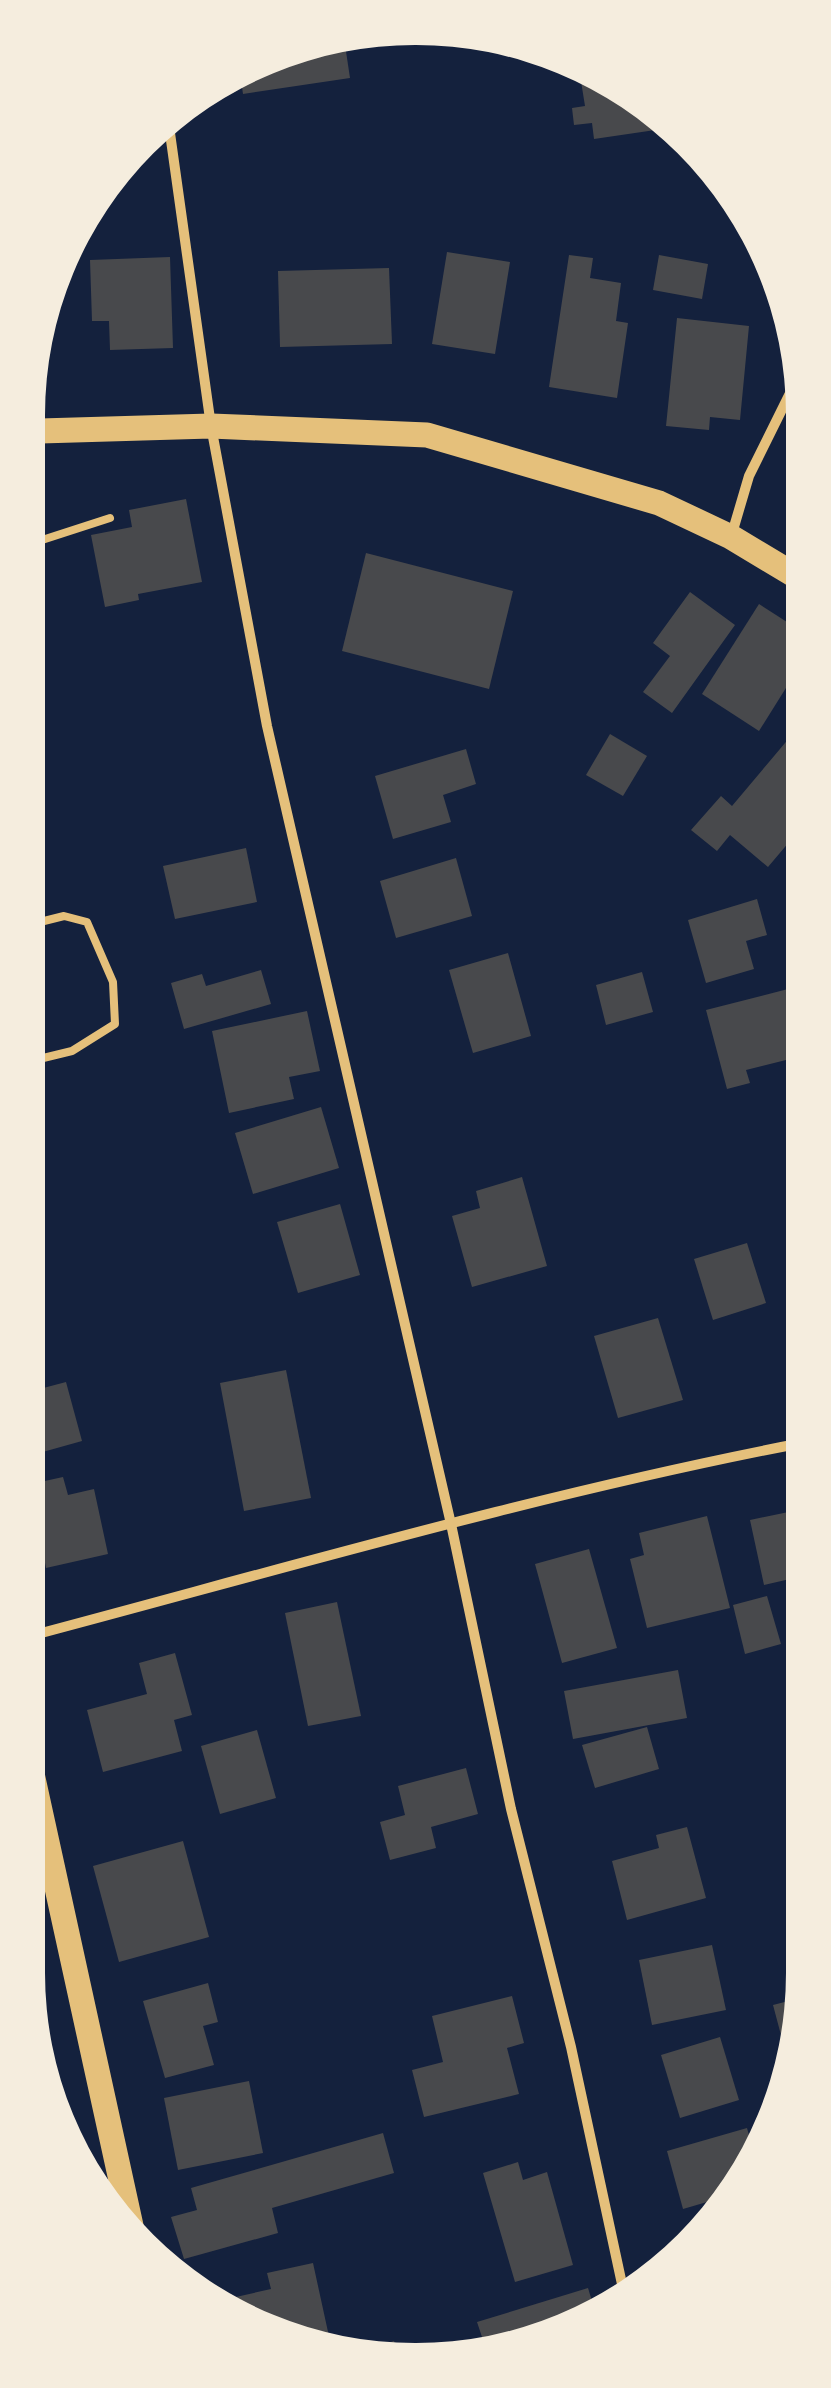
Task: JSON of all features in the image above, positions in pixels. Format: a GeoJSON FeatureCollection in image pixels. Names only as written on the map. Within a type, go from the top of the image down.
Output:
{"type":"FeatureCollection","features":[{"type":"Feature","properties":{"kind":"main road"},"geometry":{"type":"LineString","coordinates":[[45,431],[211,426],[427,435],[659,503],[731,536],[786,570]]}},
{"type":"Feature","properties":{"kind":"main road"},"geometry":{"type":"LineString","coordinates":[[45,1833],[126,2203]]}},
{"type":"Feature","properties":{"kind":"street"},"geometry":{"type":"LineString","coordinates":[[171,137],[211,426],[272,746],[451,1524],[511,1810],[571,2047],[621,2281]]}},
{"type":"Feature","properties":{"kind":"street"},"geometry":{"type":"LineString","coordinates":[[731,536],[749,476],[785,403]]}},
{"type":"Feature","properties":{"kind":"street"},"geometry":{"type":"LineString","coordinates":[[45,1632],[451,1524],[786,1446]]}},
{"type":"Feature","properties":{"kind":"lane"},"geometry":{"type":"LineString","coordinates":[[45,539],[110,518]]}},
{"type":"Feature","properties":{"kind":"lane"},"geometry":{"type":"LineString","coordinates":[[45,921],[64,916],[87,922],[113,982],[115,1024],[72,1052],[45,1058]]}},
{"type":"Feature","properties":{"kind":"building"},"geometry":{"type":"Polygon","coordinates":[[[346,51],[350,78],[243,94],[242,88],[274,73],[346,51]]]}},
{"type":"Feature","properties":{"kind":"building"},"geometry":{"type":"Polygon","coordinates":[[[582,84],[652,131],[594,139],[592,123],[574,125],[572,108],[585,106],[582,84]]]}},
{"type":"Feature","properties":{"kind":"building"},"geometry":{"type":"Polygon","coordinates":[[[447,252],[510,262],[495,354],[432,344],[447,252]]]}},
{"type":"Feature","properties":{"kind":"building"},"geometry":{"type":"Polygon","coordinates":[[[569,255],[593,258],[590,278],[621,283],[616,321],[628,323],[617,398],[549,387],[569,255]]]}},
{"type":"Feature","properties":{"kind":"building"},"geometry":{"type":"Polygon","coordinates":[[[659,255],[708,264],[702,299],[653,290],[659,255]]]}},
{"type":"Feature","properties":{"kind":"building"},"geometry":{"type":"Polygon","coordinates":[[[170,257],[173,348],[110,350],[109,321],[92,321],[90,260],[170,257]]]}},
{"type":"Feature","properties":{"kind":"building"},"geometry":{"type":"Polygon","coordinates":[[[389,268],[392,344],[280,347],[278,271],[389,268]]]}},
{"type":"Feature","properties":{"kind":"building"},"geometry":{"type":"Polygon","coordinates":[[[677,318],[749,326],[740,420],[710,417],[709,430],[666,426],[677,318]]]}},
{"type":"Feature","properties":{"kind":"building"},"geometry":{"type":"Polygon","coordinates":[[[186,499],[202,582],[138,594],[139,600],[105,607],[91,535],[132,527],[129,510],[186,499]]]}},
{"type":"Feature","properties":{"kind":"building"},"geometry":{"type":"Polygon","coordinates":[[[366,553],[513,591],[489,689],[342,651],[366,553]]]}},
{"type":"Feature","properties":{"kind":"building"},"geometry":{"type":"Polygon","coordinates":[[[690,592],[735,625],[672,713],[643,692],[670,656],[653,643],[690,592]]]}},
{"type":"Feature","properties":{"kind":"building"},"geometry":{"type":"Polygon","coordinates":[[[759,604],[786,621],[786,688],[759,731],[702,694],[759,604]]]}},
{"type":"Feature","properties":{"kind":"building"},"geometry":{"type":"Polygon","coordinates":[[[610,734],[647,756],[623,796],[586,775],[610,734]]]}},
{"type":"Feature","properties":{"kind":"building"},"geometry":{"type":"Polygon","coordinates":[[[786,742],[786,846],[768,867],[730,835],[717,851],[691,830],[721,796],[732,806],[786,742]]]}},
{"type":"Feature","properties":{"kind":"building"},"geometry":{"type":"Polygon","coordinates":[[[466,749],[476,784],[443,795],[451,822],[393,839],[375,776],[466,749]]]}},
{"type":"Feature","properties":{"kind":"building"},"geometry":{"type":"Polygon","coordinates":[[[246,848],[257,902],[175,919],[163,866],[246,848]]]}},
{"type":"Feature","properties":{"kind":"building"},"geometry":{"type":"Polygon","coordinates":[[[456,858],[472,916],[396,938],[380,881],[456,858]]]}},
{"type":"Feature","properties":{"kind":"building"},"geometry":{"type":"Polygon","coordinates":[[[757,899],[767,935],[746,941],[754,969],[706,983],[688,920],[757,899]]]}},
{"type":"Feature","properties":{"kind":"building"},"geometry":{"type":"Polygon","coordinates":[[[508,953],[531,1036],[473,1053],[449,970],[508,953]]]}},
{"type":"Feature","properties":{"kind":"building"},"geometry":{"type":"Polygon","coordinates":[[[261,970],[271,1004],[184,1029],[171,983],[202,974],[206,986],[261,970]]]}},
{"type":"Feature","properties":{"kind":"building"},"geometry":{"type":"Polygon","coordinates":[[[642,972],[653,1012],[606,1025],[596,985],[642,972]]]}},
{"type":"Feature","properties":{"kind":"building"},"geometry":{"type":"Polygon","coordinates":[[[786,990],[786,1060],[746,1070],[750,1083],[727,1089],[706,1010],[786,990]]]}},
{"type":"Feature","properties":{"kind":"building"},"geometry":{"type":"Polygon","coordinates":[[[307,1011],[320,1071],[289,1077],[294,1099],[229,1113],[212,1031],[307,1011]]]}},
{"type":"Feature","properties":{"kind":"building"},"geometry":{"type":"Polygon","coordinates":[[[321,1107],[339,1168],[253,1194],[235,1133],[321,1107]]]}},
{"type":"Feature","properties":{"kind":"building"},"geometry":{"type":"Polygon","coordinates":[[[522,1177],[547,1266],[472,1287],[452,1216],[480,1208],[476,1191],[522,1177]]]}},
{"type":"Feature","properties":{"kind":"building"},"geometry":{"type":"Polygon","coordinates":[[[340,1204],[360,1275],[298,1293],[277,1222],[340,1204]]]}},
{"type":"Feature","properties":{"kind":"building"},"geometry":{"type":"Polygon","coordinates":[[[747,1243],[766,1303],[713,1320],[694,1259],[747,1243]]]}},
{"type":"Feature","properties":{"kind":"building"},"geometry":{"type":"Polygon","coordinates":[[[658,1318],[683,1400],[618,1418],[594,1336],[658,1318]]]}},
{"type":"Feature","properties":{"kind":"building"},"geometry":{"type":"Polygon","coordinates":[[[286,1370],[311,1498],[244,1511],[220,1383],[286,1370]]]}},
{"type":"Feature","properties":{"kind":"building"},"geometry":{"type":"Polygon","coordinates":[[[66,1382],[82,1441],[45,1451],[45,1388],[66,1382]]]}},
{"type":"Feature","properties":{"kind":"building"},"geometry":{"type":"Polygon","coordinates":[[[63,1477],[68,1495],[94,1489],[108,1554],[46,1568],[45,1481],[63,1477]]]}},
{"type":"Feature","properties":{"kind":"building"},"geometry":{"type":"Polygon","coordinates":[[[786,1513],[786,1580],[764,1585],[750,1520],[786,1513]]]}},
{"type":"Feature","properties":{"kind":"building"},"geometry":{"type":"Polygon","coordinates":[[[707,1516],[730,1608],[647,1628],[630,1559],[644,1555],[639,1533],[707,1516]]]}},
{"type":"Feature","properties":{"kind":"building"},"geometry":{"type":"Polygon","coordinates":[[[589,1549],[617,1648],[562,1663],[535,1564],[589,1549]]]}},
{"type":"Feature","properties":{"kind":"building"},"geometry":{"type":"Polygon","coordinates":[[[767,1596],[781,1644],[745,1654],[733,1605],[767,1596]]]}},
{"type":"Feature","properties":{"kind":"building"},"geometry":{"type":"Polygon","coordinates":[[[337,1602],[361,1716],[308,1726],[285,1613],[337,1602]]]}},
{"type":"Feature","properties":{"kind":"building"},"geometry":{"type":"Polygon","coordinates":[[[175,1653],[192,1715],[174,1720],[182,1751],[103,1772],[87,1710],[147,1694],[139,1663],[175,1653]]]}},
{"type":"Feature","properties":{"kind":"building"},"geometry":{"type":"Polygon","coordinates":[[[678,1670],[687,1718],[573,1739],[564,1691],[678,1670]]]}},
{"type":"Feature","properties":{"kind":"building"},"geometry":{"type":"Polygon","coordinates":[[[647,1727],[659,1769],[595,1788],[582,1745],[647,1727]]]}},
{"type":"Feature","properties":{"kind":"building"},"geometry":{"type":"Polygon","coordinates":[[[257,1730],[276,1798],[220,1814],[201,1746],[257,1730]]]}},
{"type":"Feature","properties":{"kind":"building"},"geometry":{"type":"Polygon","coordinates":[[[466,1768],[478,1814],[431,1827],[436,1848],[390,1860],[380,1822],[405,1815],[398,1786],[466,1768]]]}},
{"type":"Feature","properties":{"kind":"building"},"geometry":{"type":"Polygon","coordinates":[[[687,1827],[706,1898],[627,1920],[612,1861],[659,1848],[656,1835],[687,1827]]]}},
{"type":"Feature","properties":{"kind":"building"},"geometry":{"type":"Polygon","coordinates":[[[183,1841],[209,1937],[119,1962],[93,1866],[183,1841]]]}},
{"type":"Feature","properties":{"kind":"building"},"geometry":{"type":"Polygon","coordinates":[[[712,1945],[726,2010],[652,2025],[639,1960],[712,1945]]]}},
{"type":"Feature","properties":{"kind":"building"},"geometry":{"type":"Polygon","coordinates":[[[208,1983],[218,2022],[203,2026],[214,2065],[165,2078],[143,2001],[208,1983]]]}},
{"type":"Feature","properties":{"kind":"building"},"geometry":{"type":"Polygon","coordinates":[[[512,1996],[524,2043],[507,2048],[519,2094],[424,2117],[412,2070],[443,2062],[432,2016],[512,1996]]]}},
{"type":"Feature","properties":{"kind":"building"},"geometry":{"type":"Polygon","coordinates":[[[785,2002],[781,2034],[773,2005],[785,2002]]]}},
{"type":"Feature","properties":{"kind":"building"},"geometry":{"type":"Polygon","coordinates":[[[720,2037],[739,2100],[680,2118],[661,2055],[720,2037]]]}},
{"type":"Feature","properties":{"kind":"building"},"geometry":{"type":"Polygon","coordinates":[[[249,2081],[263,2153],[178,2170],[164,2098],[249,2081]]]}},
{"type":"Feature","properties":{"kind":"building"},"geometry":{"type":"Polygon","coordinates":[[[747,2128],[749,2134],[705,2202],[683,2209],[667,2151],[747,2128]]]}},
{"type":"Feature","properties":{"kind":"building"},"geometry":{"type":"Polygon","coordinates":[[[383,2133],[394,2173],[272,2208],[278,2233],[184,2259],[171,2217],[197,2210],[191,2188],[383,2133]]]}},
{"type":"Feature","properties":{"kind":"building"},"geometry":{"type":"Polygon","coordinates":[[[518,2162],[523,2180],[547,2172],[573,2265],[515,2282],[483,2173],[518,2162]]]}},
{"type":"Feature","properties":{"kind":"building"},"geometry":{"type":"Polygon","coordinates":[[[313,2263],[328,2332],[274,2315],[237,2297],[271,2289],[267,2273],[313,2263]]]}},
{"type":"Feature","properties":{"kind":"building"},"geometry":{"type":"Polygon","coordinates":[[[588,2288],[591,2298],[557,2315],[488,2336],[482,2337],[477,2322],[588,2288]]]}}]}
